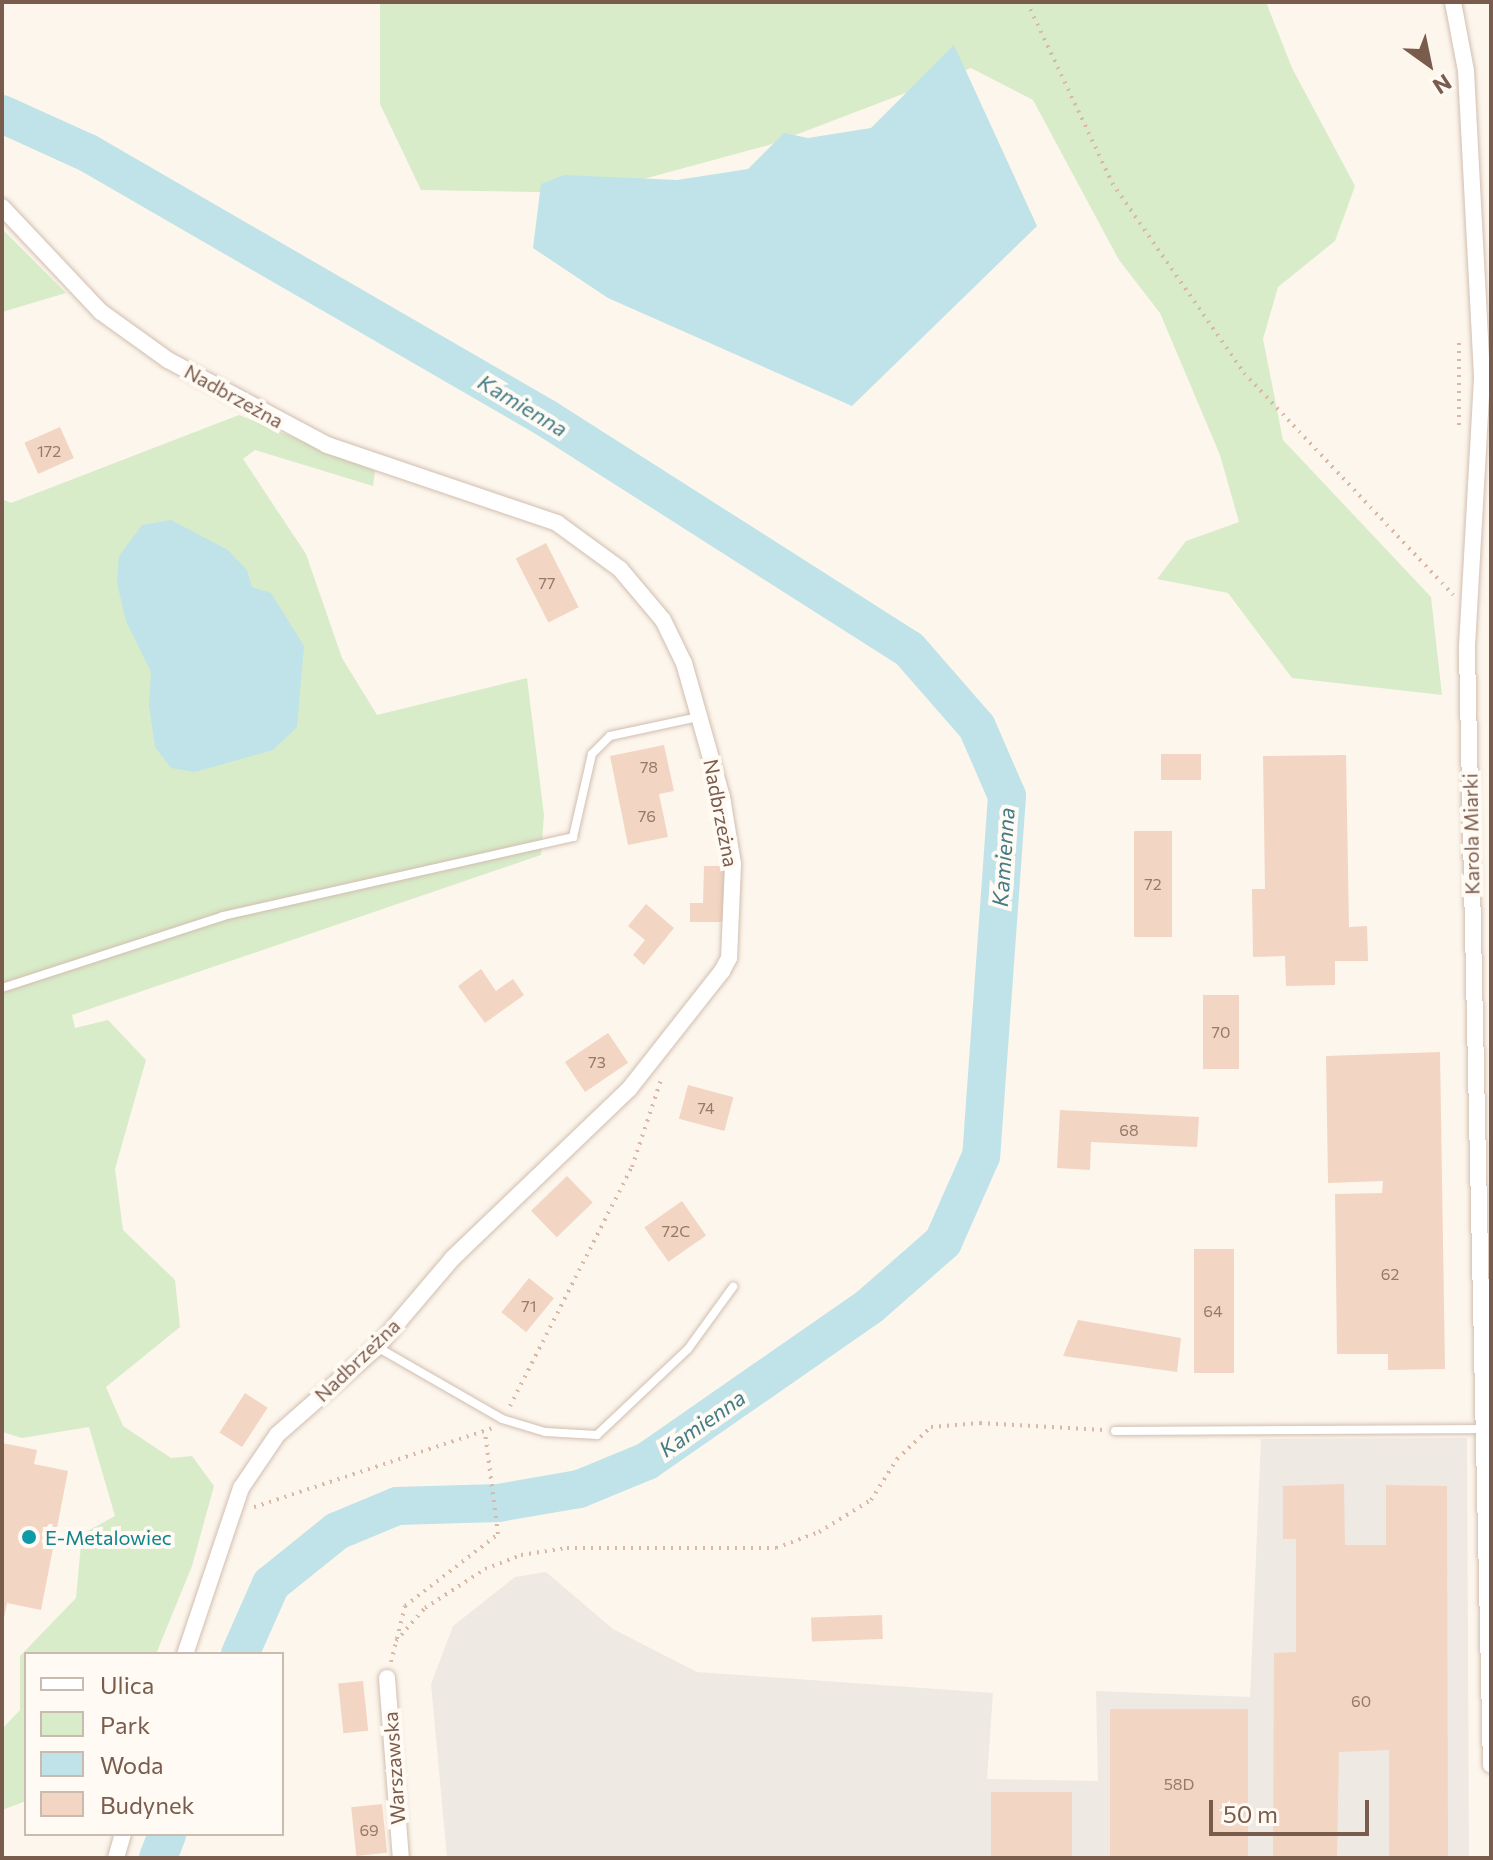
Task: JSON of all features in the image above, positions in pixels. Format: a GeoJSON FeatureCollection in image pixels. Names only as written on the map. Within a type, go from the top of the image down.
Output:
{"type":"FeatureCollection","features":[{"type":"Feature","properties":{"kind":"street","name":"Karola Miarki"},"geometry":{"type":"LineString","coordinates":[[1453,2],[1466,71],[1482,378],[1467,601],[1488,1429],[1491,1765]]}},
{"type":"Feature","properties":{"kind":"street","name":"Nadbrzeżna"},"geometry":{"type":"LineString","coordinates":[[2,207],[101,312],[168,360],[327,445],[557,523],[599,550],[663,620],[684,663],[733,864],[729,958],[722,971],[629,1089],[452,1259],[377,1347],[291,1421],[241,1488],[186,1652]]}},
{"type":"Feature","properties":{"kind":"street","name":"Warszawska"},"geometry":{"type":"LineString","coordinates":[[387,1678],[401,1858]]}},
{"type":"Feature","properties":{"kind":"street"},"geometry":{"type":"LineString","coordinates":[[116,1858],[122,1836]]}},
{"type":"Feature","properties":{"kind":"lane"},"geometry":{"type":"LineString","coordinates":[[2,988],[223,916],[573,837],[592,754],[610,736],[699,717]]}},
{"type":"Feature","properties":{"kind":"lane"},"geometry":{"type":"LineString","coordinates":[[377,1347],[502,1419],[579,1436],[608,1429],[688,1349],[733,1287]]}},
{"type":"Feature","properties":{"kind":"lane"},"geometry":{"type":"LineString","coordinates":[[1115,1431],[1488,1429]]}},
{"type":"Feature","properties":{"kind":"path"},"geometry":{"type":"LineString","coordinates":[[1027,2],[1112,183],[1244,373],[1288,415],[1446,592],[1467,601]]}},
{"type":"Feature","properties":{"kind":"path"},"geometry":{"type":"LineString","coordinates":[[238,1512],[485,1433],[502,1419],[632,1167],[662,1070]]}},
{"type":"Feature","properties":{"kind":"path"},"geometry":{"type":"LineString","coordinates":[[485,1433],[498,1534],[405,1606],[396,1641],[425,1608],[485,1569],[521,1555],[567,1548],[776,1548],[819,1532],[871,1500],[897,1459],[931,1427],[980,1423],[1115,1431]]}},
{"type":"Feature","properties":{"kind":"shaded area"},"geometry":{"type":"Polygon","coordinates":[[[1467,1438],[1469,1858],[447,1858],[431,1684],[453,1626],[515,1577],[546,1572],[613,1629],[697,1672],[993,1693],[987,1779],[1098,1781],[1096,1691],[1250,1697],[1261,1439],[1467,1438]]]}},
{"type":"Feature","properties":{"kind":"green space"},"geometry":{"type":"Polygon","coordinates":[[[380,2],[1266,2],[1292,68],[1355,186],[1335,241],[1278,287],[1263,339],[1283,440],[1431,597],[1442,695],[1292,678],[1228,593],[1157,579],[1186,541],[1239,522],[1220,455],[1160,313],[1119,260],[1033,100],[971,68],[769,145],[592,193],[421,190],[380,104],[380,2]]]}},
{"type":"Feature","properties":{"kind":"green space"},"geometry":{"type":"Polygon","coordinates":[[[2,229],[66,293],[2,312],[2,229]]]}},
{"type":"Feature","properties":{"kind":"green space"},"geometry":{"type":"Polygon","coordinates":[[[239,415],[375,471],[373,486],[255,450],[243,459],[306,554],[342,658],[377,715],[527,678],[544,815],[541,855],[72,1015],[75,1028],[108,1020],[146,1060],[115,1169],[123,1230],[175,1280],[180,1327],[106,1387],[123,1426],[171,1458],[192,1456],[214,1486],[192,1566],[157,1652],[24,1652],[24,1802],[2,1810],[2,1729],[20,1710],[20,1656],[76,1598],[82,1534],[115,1516],[89,1427],[22,1438],[2,1432],[2,499],[11,503],[239,415]]]}},
{"type":"Feature","properties":{"kind":"water"},"geometry":{"type":"Polygon","coordinates":[[[954,45],[1037,226],[852,406],[608,298],[533,248],[541,184],[564,175],[677,180],[748,169],[784,133],[808,138],[871,128],[954,45]]]}},
{"type":"Feature","properties":{"kind":"water"},"geometry":{"type":"Polygon","coordinates":[[[171,520],[228,550],[247,570],[252,587],[271,593],[304,646],[297,727],[273,750],[195,772],[171,768],[155,747],[149,705],[151,672],[126,621],[117,583],[119,556],[142,525],[171,520]]]}},
{"type":"Feature","properties":{"kind":"building"},"geometry":{"type":"Polygon","coordinates":[[[60,427],[74,458],[38,474],[24,443],[60,427]]]}},
{"type":"Feature","properties":{"kind":"building"},"geometry":{"type":"Polygon","coordinates":[[[546,543],[579,607],[548,623],[516,558],[546,543]]]}},
{"type":"Feature","properties":{"kind":"building"},"geometry":{"type":"Polygon","coordinates":[[[664,745],[674,791],[659,794],[668,837],[628,845],[610,756],[664,745]]]}},
{"type":"Feature","properties":{"kind":"building"},"geometry":{"type":"Polygon","coordinates":[[[1161,754],[1201,754],[1201,780],[1161,780],[1161,754]]]}},
{"type":"Feature","properties":{"kind":"building"},"geometry":{"type":"Polygon","coordinates":[[[1346,755],[1349,927],[1367,926],[1368,961],[1335,961],[1335,985],[1286,986],[1285,956],[1253,957],[1252,889],[1265,889],[1263,756],[1346,755]]]}},
{"type":"Feature","properties":{"kind":"building"},"geometry":{"type":"Polygon","coordinates":[[[1134,831],[1172,831],[1172,937],[1134,937],[1134,831]]]}},
{"type":"Feature","properties":{"kind":"building"},"geometry":{"type":"Polygon","coordinates":[[[704,866],[726,866],[725,922],[690,922],[690,903],[703,903],[704,866]]]}},
{"type":"Feature","properties":{"kind":"building"},"geometry":{"type":"Polygon","coordinates":[[[646,904],[674,928],[644,965],[633,955],[645,940],[628,926],[646,904]]]}},
{"type":"Feature","properties":{"kind":"building"},"geometry":{"type":"Polygon","coordinates":[[[481,969],[496,991],[513,979],[524,995],[485,1023],[458,986],[481,969]]]}},
{"type":"Feature","properties":{"kind":"building"},"geometry":{"type":"Polygon","coordinates":[[[1203,995],[1239,995],[1239,1069],[1203,1069],[1203,995]]]}},
{"type":"Feature","properties":{"kind":"building"},"geometry":{"type":"Polygon","coordinates":[[[608,1033],[628,1063],[585,1092],[565,1062],[608,1033]]]}},
{"type":"Feature","properties":{"kind":"building"},"geometry":{"type":"Polygon","coordinates":[[[1440,1052],[1445,1369],[1388,1370],[1388,1354],[1337,1354],[1335,1194],[1382,1193],[1383,1181],[1328,1183],[1326,1056],[1440,1052]]]}},
{"type":"Feature","properties":{"kind":"building"},"geometry":{"type":"Polygon","coordinates":[[[688,1085],[733,1097],[724,1131],[679,1119],[688,1085]]]}},
{"type":"Feature","properties":{"kind":"building"},"geometry":{"type":"Polygon","coordinates":[[[1060,1110],[1199,1117],[1197,1147],[1091,1142],[1090,1170],[1057,1168],[1060,1110]]]}},
{"type":"Feature","properties":{"kind":"building"},"geometry":{"type":"Polygon","coordinates":[[[567,1176],[593,1203],[557,1237],[531,1211],[567,1176]]]}},
{"type":"Feature","properties":{"kind":"building"},"geometry":{"type":"Polygon","coordinates":[[[682,1201],[706,1235],[668,1262],[644,1227],[682,1201]]]}},
{"type":"Feature","properties":{"kind":"building"},"geometry":{"type":"Polygon","coordinates":[[[1194,1249],[1234,1249],[1234,1373],[1194,1373],[1194,1249]]]}},
{"type":"Feature","properties":{"kind":"building"},"geometry":{"type":"Polygon","coordinates":[[[529,1278],[554,1298],[526,1332],[501,1312],[529,1278]]]}},
{"type":"Feature","properties":{"kind":"building"},"geometry":{"type":"Polygon","coordinates":[[[1078,1320],[1181,1338],[1177,1372],[1063,1356],[1078,1320]]]}},
{"type":"Feature","properties":{"kind":"building"},"geometry":{"type":"Polygon","coordinates":[[[245,1393],[268,1408],[242,1447],[219,1432],[245,1393]]]}},
{"type":"Feature","properties":{"kind":"building","name":"E-Metalowiec"},"geometry":{"type":"Polygon","coordinates":[[[2,1443],[37,1450],[34,1464],[68,1471],[41,1610],[7,1603],[3,1623],[2,1443]]]}},
{"type":"Feature","properties":{"kind":"building"},"geometry":{"type":"Polygon","coordinates":[[[1344,1484],[1345,1545],[1386,1545],[1386,1485],[1447,1486],[1448,1858],[1389,1858],[1389,1750],[1339,1752],[1337,1858],[1273,1858],[1274,1653],[1296,1652],[1296,1539],[1283,1539],[1283,1486],[1344,1484]]]}},
{"type":"Feature","properties":{"kind":"building"},"geometry":{"type":"Polygon","coordinates":[[[882,1615],[883,1639],[812,1641],[811,1617],[882,1615]]]}},
{"type":"Feature","properties":{"kind":"building"},"geometry":{"type":"Polygon","coordinates":[[[363,1681],[368,1731],[343,1733],[338,1684],[363,1681]]]}},
{"type":"Feature","properties":{"kind":"building"},"geometry":{"type":"Polygon","coordinates":[[[1110,1709],[1248,1709],[1248,1858],[1110,1858],[1110,1709]]]}},
{"type":"Feature","properties":{"kind":"building"},"geometry":{"type":"Polygon","coordinates":[[[991,1792],[1072,1792],[1072,1858],[991,1858],[991,1792]]]}},
{"type":"Feature","properties":{"kind":"building"},"geometry":{"type":"Polygon","coordinates":[[[382,1804],[387,1853],[356,1856],[351,1807],[382,1804]]]}},
{"type":"Feature","properties":{"kind":"waterway","name":"Kamienna"},"geometry":{"type":"LineString","coordinates":[[2,114],[88,153],[546,418],[909,649],[977,727],[1007,796],[981,1156],[943,1242],[870,1306],[647,1461],[579,1489],[498,1503],[397,1506],[337,1531],[271,1584],[241,1652]]}},
{"type":"Feature","properties":{"kind":"waterway","name":"Kamienna"},"geometry":{"type":"LineString","coordinates":[[158,1858],[166,1836]]}},
{"type":"Feature","properties":{"kind":"place","name":"E-Metalowiec"},"geometry":{"type":"Point","coordinates":[29,1537]}}]}
